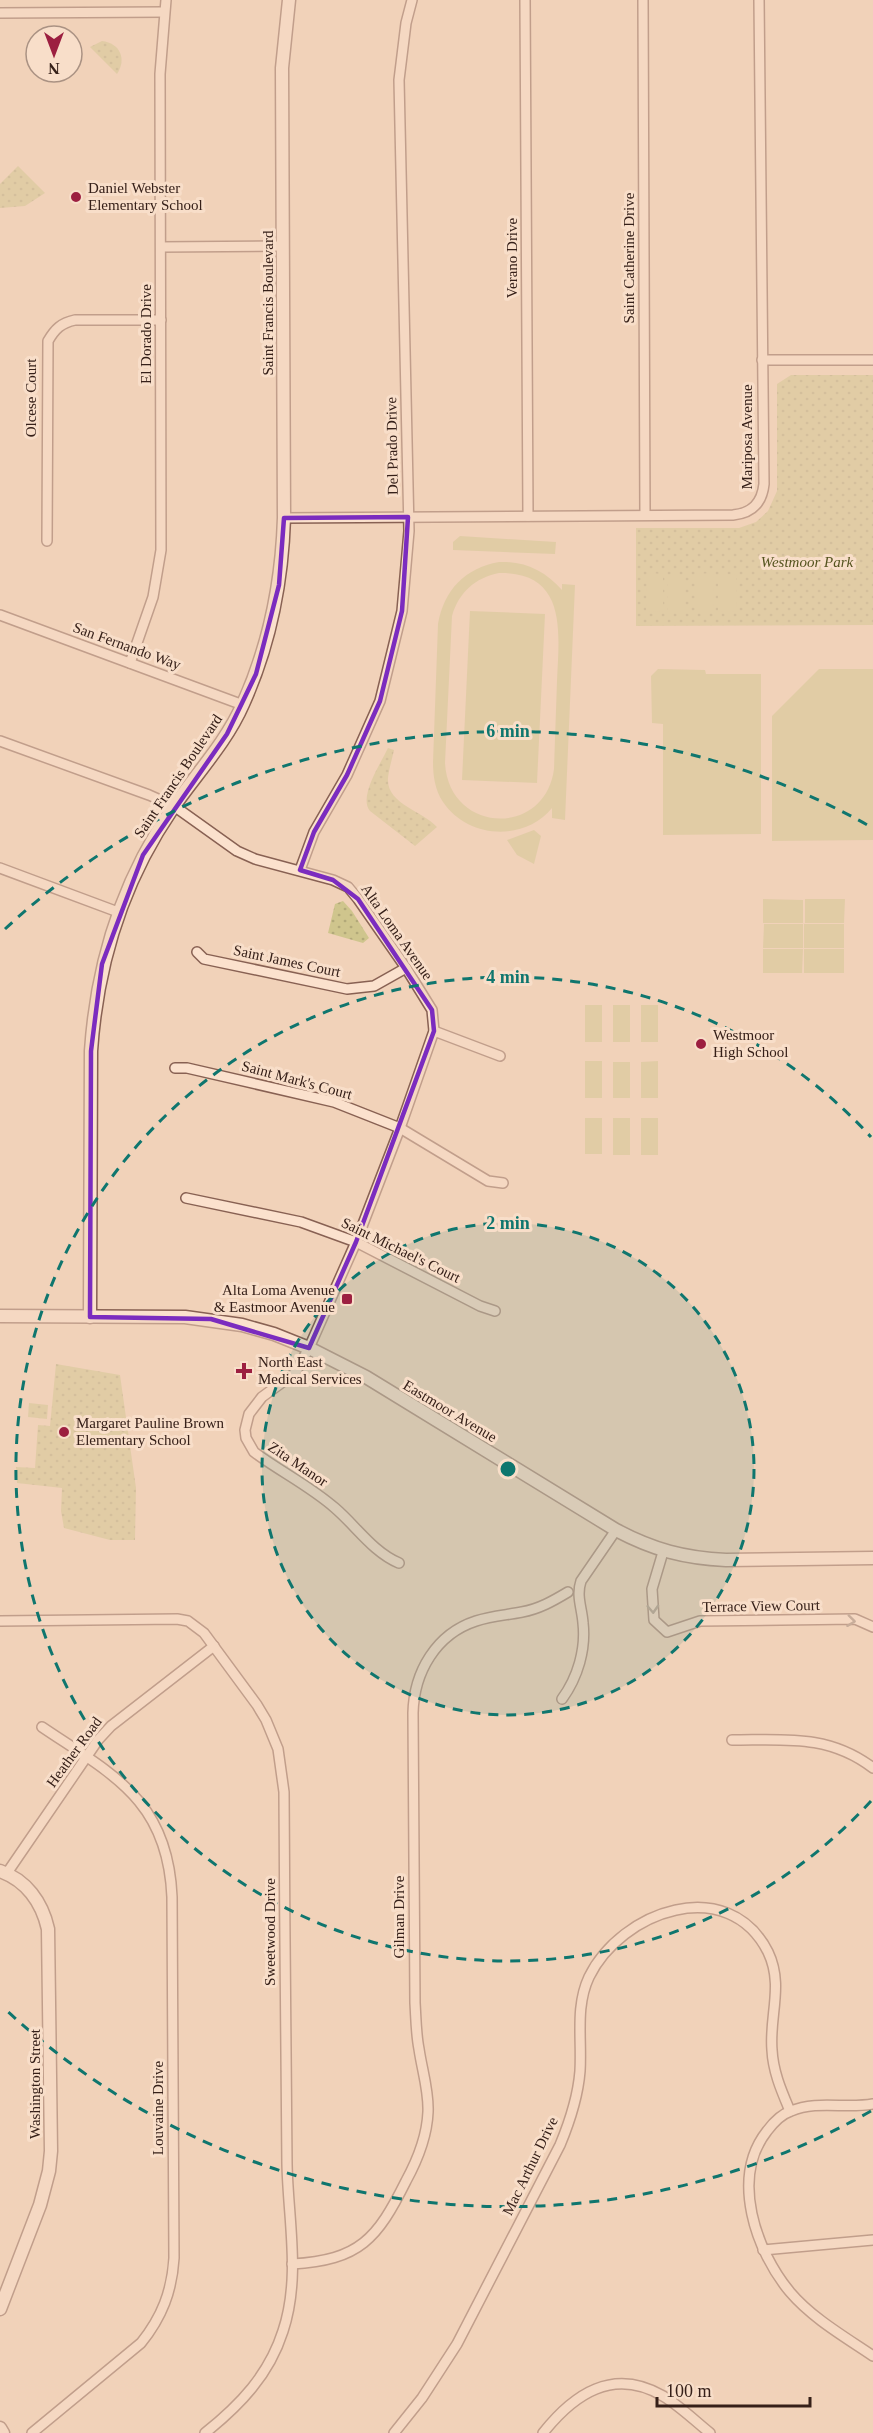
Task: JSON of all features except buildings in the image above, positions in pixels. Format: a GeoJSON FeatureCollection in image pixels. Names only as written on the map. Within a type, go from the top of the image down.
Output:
{"type":"FeatureCollection","features":[{"type":"Feature","properties":{"kind":"street","name":"El Dorado Drive"},"geometry":{"type":"LineString","coordinates":[[130,663],[153,597],[161,550],[160,74],[166,0]]}},
{"type":"Feature","properties":{"kind":"street","name":"Saint Francis Boulevard"},"geometry":{"type":"LineString","coordinates":[[90,1317],[93,1022],[102,964],[118,912],[143,855],[174,806],[209,761],[243,705],[256,674],[274,614],[283,552],[284,518],[282,68],[289,0]]}},
{"type":"Feature","properties":{"kind":"street","name":"Del Prado Drive"},"geometry":{"type":"LineString","coordinates":[[300,870],[314,832],[347,775],[380,701],[402,611],[408,550],[408,517],[399,80],[406,23],[412,0]]}},
{"type":"Feature","properties":{"kind":"street","name":"Verano Drive"},"geometry":{"type":"LineString","coordinates":[[525,0],[528,516]]}},
{"type":"Feature","properties":{"kind":"street","name":"Saint Catherine Drive"},"geometry":{"type":"LineString","coordinates":[[643,0],[645,515]]}},
{"type":"Feature","properties":{"kind":"street","name":"Mariposa Avenue"},"geometry":{"type":"LineString","coordinates":[[284,518],[741,514],[756,506],[761,498],[764,484],[759,0]]}},
{"type":"Feature","properties":{"kind":"street"},"geometry":{"type":"LineString","coordinates":[[0,13],[164,12]]}},
{"type":"Feature","properties":{"kind":"street"},"geometry":{"type":"LineString","coordinates":[[161,247],[283,246]]}},
{"type":"Feature","properties":{"kind":"street","name":"Olcese Court"},"geometry":{"type":"LineString","coordinates":[[47,541],[46,353],[48,341],[54,331],[64,323],[75,320],[161,320]]}},
{"type":"Feature","properties":{"kind":"street"},"geometry":{"type":"LineString","coordinates":[[762,360],[873,360]]}},
{"type":"Feature","properties":{"kind":"street","name":"San Fernando Way"},"geometry":{"type":"LineString","coordinates":[[0,615],[243,705]]}},
{"type":"Feature","properties":{"kind":"street","name":"Alta Loma Avenue"},"geometry":{"type":"LineString","coordinates":[[0,741],[174,806],[237,851],[255,859],[300,870],[348,887],[406,968],[432,1010],[434,1031]]}},
{"type":"Feature","properties":{"kind":"street"},"geometry":{"type":"LineString","coordinates":[[0,870],[118,912]]}},
{"type":"Feature","properties":{"kind":"street","name":"Saint James Court"},"geometry":{"type":"LineString","coordinates":[[197,952],[204,959],[347,989],[374,986],[406,968]]}},
{"type":"Feature","properties":{"kind":"street"},"geometry":{"type":"LineString","coordinates":[[309,1348],[356,1242],[434,1031],[500,1056]]}},
{"type":"Feature","properties":{"kind":"street","name":"Saint Mark's Court"},"geometry":{"type":"LineString","coordinates":[[175,1068],[187,1068],[334,1102],[400,1128],[488,1181],[503,1183]]}},
{"type":"Feature","properties":{"kind":"street","name":"Saint Michael's Court"},"geometry":{"type":"LineString","coordinates":[[186,1198],[301,1222],[356,1242],[480,1306],[495,1311]]}},
{"type":"Feature","properties":{"kind":"street","name":"Eastmoor Avenue"},"geometry":{"type":"LineString","coordinates":[[0,1316],[157,1316],[211,1319],[274,1334],[309,1348],[366,1377],[616,1530],[663,1552],[726,1560],[873,1558]]}},
{"type":"Feature","properties":{"kind":"street","name":"Zita Manor"},"geometry":{"type":"LineString","coordinates":[[309,1348],[295,1372],[254,1405],[246,1422],[246,1438],[254,1452],[312,1489],[342,1514],[379,1551],[399,1563]]}},
{"type":"Feature","properties":{"kind":"street"},"geometry":{"type":"LineString","coordinates":[[562,1699],[576,1672],[583,1647],[584,1625],[578,1590],[581,1581],[616,1530]]}},
{"type":"Feature","properties":{"kind":"street","name":"Terrace View Court"},"geometry":{"type":"LineString","coordinates":[[663,1552],[652,1589],[653,1610],[654,1620],[667,1632],[700,1621],[855,1619],[873,1627]]}},
{"type":"Feature","properties":{"kind":"street","name":"Gilman Drive"},"geometry":{"type":"LineString","coordinates":[[292,2264],[336,2258],[357,2248],[370,2238],[391,2212],[425,2138],[429,2110],[428,2094],[416,2026],[415,1992],[413,1713],[414,1697],[420,1674],[438,1645],[466,1625],[538,1608],[568,1592]]}},
{"type":"Feature","properties":{"kind":"street","name":"Sweetwood Drive"},"geometry":{"type":"LineString","coordinates":[[0,1621],[177,1619],[188,1621],[197,1626],[214,1646],[266,1720],[278,1749],[283,1777],[287,2166],[292,2264],[288,2314],[276,2352],[266,2369],[241,2402],[205,2433]]}},
{"type":"Feature","properties":{"kind":"street","name":"Heather Road"},"geometry":{"type":"LineString","coordinates":[[4,1872],[98,1740],[117,1720],[214,1646]]}},
{"type":"Feature","properties":{"kind":"street","name":"Louvaine Drive"},"geometry":{"type":"LineString","coordinates":[[32,2433],[141,2343],[162,2312],[173,2276],[172,1908],[169,1866],[159,1832],[142,1803],[113,1776],[42,1727]]}},
{"type":"Feature","properties":{"kind":"street"},"geometry":{"type":"LineString","coordinates":[[732,1740],[814,1742],[851,1753],[873,1768]]}},
{"type":"Feature","properties":{"kind":"street","name":"Washington Street"},"geometry":{"type":"LineString","coordinates":[[0,2309],[45,2188],[51,2151],[48,1929],[35,1897],[22,1883],[4,1872]]}},
{"type":"Feature","properties":{"kind":"street","name":"Mac Arthur Drive"},"geometry":{"type":"LineString","coordinates":[[394,2433],[422,2398],[457,2344],[567,2127],[580,2070],[579,2030],[583,1995],[596,1964],[607,1948],[620,1936],[651,1917],[686,1908],[721,1912],[736,1919],[759,1938],[773,1966],[776,1980],[772,2050],[778,2080],[790,2111]]}},
{"type":"Feature","properties":{"kind":"street"},"geometry":{"type":"LineString","coordinates":[[873,2104],[812,2106],[790,2111],[769,2128],[756,2149],[752,2161],[751,2203],[757,2234],[781,2280],[804,2306],[873,2356]]}},
{"type":"Feature","properties":{"kind":"street"},"geometry":{"type":"LineString","coordinates":[[764,2250],[873,2240]]}},
{"type":"Feature","properties":{"kind":"street"},"geometry":{"type":"LineString","coordinates":[[543,2433],[573,2400],[587,2392],[619,2384],[634,2385],[662,2396],[710,2433]]}},
{"type":"Feature","properties":{"kind":"street"},"geometry":{"type":"LineString","coordinates":[[0,2428],[3,2433]]}},
{"type":"Feature","properties":{"kind":"highlighted area"},"geometry":{"type":"Polygon","coordinates":[[[408,517],[402,611],[380,701],[347,775],[314,832],[300,870],[333,880],[358,899],[432,1010],[434,1031],[356,1242],[309,1348],[211,1319],[90,1317],[91,1051],[102,964],[143,855],[227,734],[256,674],[279,585],[284,518],[408,517]]]}},
{"type":"Feature","properties":{"kind":"green space"},"geometry":{"type":"Polygon","coordinates":[[[102,41],[113,45],[120,53],[121,63],[117,74],[90,47],[102,41]]]}},
{"type":"Feature","properties":{"kind":"green space"},"geometry":{"type":"Polygon","coordinates":[[[18,166],[45,193],[25,206],[0,208],[0,184],[18,166]]]}},
{"type":"Feature","properties":{"kind":"green space","name":"Westmoor Park"},"geometry":{"type":"Polygon","coordinates":[[[791,375],[873,375],[873,625],[636,626],[636,528],[739,528],[756,522],[768,511],[777,491],[777,384],[791,375]]]}},
{"type":"Feature","properties":{"kind":"green space"},"geometry":{"type":"Polygon","coordinates":[[[460,536],[556,542],[555,554],[453,550],[453,542],[460,536]]]}},
{"type":"Feature","properties":{"kind":"green space"},"geometry":{"type":"Polygon","coordinates":[[[508,562],[526,565],[549,577],[562,590],[562,584],[575,585],[565,820],[552,818],[552,808],[527,827],[512,831],[496,832],[481,829],[454,814],[440,797],[433,772],[438,624],[441,612],[445,601],[458,582],[476,569],[508,562]],[[499,573],[475,582],[459,600],[452,616],[445,763],[450,786],[462,804],[479,814],[498,818],[517,816],[534,807],[547,791],[554,769],[558,625],[555,609],[548,594],[537,583],[521,575],[499,573]]]}},
{"type":"Feature","properties":{"kind":"green space"},"geometry":{"type":"Polygon","coordinates":[[[647,573],[663,574],[663,611],[646,612],[647,573]]]}},
{"type":"Feature","properties":{"kind":"green space"},"geometry":{"type":"Polygon","coordinates":[[[713,573],[714,612],[696,612],[696,574],[713,573]]]}},
{"type":"Feature","properties":{"kind":"green space"},"geometry":{"type":"Polygon","coordinates":[[[736,574],[737,612],[718,611],[718,575],[736,574]]]}},
{"type":"Feature","properties":{"kind":"green space"},"geometry":{"type":"Polygon","coordinates":[[[668,575],[685,575],[685,612],[668,612],[668,575]]]}},
{"type":"Feature","properties":{"kind":"green space"},"geometry":{"type":"Polygon","coordinates":[[[470,611],[545,614],[537,783],[462,780],[470,611]]]}},
{"type":"Feature","properties":{"kind":"green space"},"geometry":{"type":"Polygon","coordinates":[[[658,669],[705,670],[706,674],[761,674],[761,834],[663,835],[663,724],[652,723],[651,676],[658,669]]]}},
{"type":"Feature","properties":{"kind":"green space"},"geometry":{"type":"Polygon","coordinates":[[[819,669],[873,669],[873,840],[772,841],[772,716],[819,669]]]}},
{"type":"Feature","properties":{"kind":"green space"},"geometry":{"type":"Polygon","coordinates":[[[388,748],[394,750],[388,778],[393,794],[399,801],[437,827],[415,846],[370,811],[367,805],[372,780],[388,748]]]}},
{"type":"Feature","properties":{"kind":"green space"},"geometry":{"type":"Polygon","coordinates":[[[534,830],[541,836],[534,864],[517,855],[507,840],[534,830]]]}},
{"type":"Feature","properties":{"kind":"green space"},"geometry":{"type":"Polygon","coordinates":[[[763,899],[803,900],[803,923],[763,923],[763,899]]]}},
{"type":"Feature","properties":{"kind":"green space"},"geometry":{"type":"Polygon","coordinates":[[[805,899],[845,899],[844,923],[805,923],[805,899]]]}},
{"type":"Feature","properties":{"kind":"green space"},"geometry":{"type":"Polygon","coordinates":[[[343,901],[369,938],[363,943],[328,933],[335,904],[343,901]]]}},
{"type":"Feature","properties":{"kind":"green space"},"geometry":{"type":"Polygon","coordinates":[[[764,924],[803,924],[803,948],[763,948],[764,924]]]}},
{"type":"Feature","properties":{"kind":"green space"},"geometry":{"type":"Polygon","coordinates":[[[804,924],[844,924],[844,948],[804,948],[804,924]]]}},
{"type":"Feature","properties":{"kind":"green space"},"geometry":{"type":"Polygon","coordinates":[[[763,949],[803,949],[802,973],[763,973],[763,949]]]}},
{"type":"Feature","properties":{"kind":"green space"},"geometry":{"type":"Polygon","coordinates":[[[804,949],[844,949],[844,973],[804,973],[804,949]]]}},
{"type":"Feature","properties":{"kind":"green space"},"geometry":{"type":"Polygon","coordinates":[[[585,1005],[602,1005],[602,1042],[585,1042],[585,1005]]]}},
{"type":"Feature","properties":{"kind":"green space"},"geometry":{"type":"Polygon","coordinates":[[[613,1005],[630,1005],[630,1042],[613,1042],[613,1005]]]}},
{"type":"Feature","properties":{"kind":"green space"},"geometry":{"type":"Polygon","coordinates":[[[641,1005],[658,1005],[658,1042],[641,1042],[641,1005]]]}},
{"type":"Feature","properties":{"kind":"green space"},"geometry":{"type":"Polygon","coordinates":[[[585,1061],[602,1061],[602,1098],[585,1098],[585,1061]]]}},
{"type":"Feature","properties":{"kind":"green space"},"geometry":{"type":"Polygon","coordinates":[[[658,1061],[658,1098],[641,1098],[641,1062],[658,1061]]]}},
{"type":"Feature","properties":{"kind":"green space"},"geometry":{"type":"Polygon","coordinates":[[[613,1062],[630,1062],[630,1098],[613,1098],[613,1062]]]}},
{"type":"Feature","properties":{"kind":"green space"},"geometry":{"type":"Polygon","coordinates":[[[585,1118],[602,1118],[602,1154],[585,1154],[585,1118]]]}},
{"type":"Feature","properties":{"kind":"green space"},"geometry":{"type":"Polygon","coordinates":[[[613,1118],[630,1118],[630,1155],[613,1155],[613,1118]]]}},
{"type":"Feature","properties":{"kind":"green space"},"geometry":{"type":"Polygon","coordinates":[[[641,1118],[658,1118],[658,1155],[641,1155],[641,1118]]]}},
{"type":"Feature","properties":{"kind":"green space","name":"Margaret Pauline Brown Elementary School"},"geometry":{"type":"Polygon","coordinates":[[[56,1364],[120,1375],[136,1488],[135,1540],[110,1540],[64,1528],[61,1511],[62,1488],[17,1483],[16,1467],[35,1468],[38,1425],[50,1426],[56,1364]]]}},
{"type":"Feature","properties":{"kind":"green space"},"geometry":{"type":"Polygon","coordinates":[[[29,1403],[48,1405],[47,1419],[28,1417],[29,1403]]]}},
{"type":"Feature","properties":{"kind":"place","name":"Daniel Webster Elementary School"},"geometry":{"type":"Point","coordinates":[76,197]}},
{"type":"Feature","properties":{"kind":"place","name":"Westmoor High School"},"geometry":{"type":"Point","coordinates":[701,1044]}},
{"type":"Feature","properties":{"kind":"place","name":"Alta Loma Avenue & Eastmoor Avenue"},"geometry":{"type":"Point","coordinates":[347,1299]}},
{"type":"Feature","properties":{"kind":"place","name":"North East Medical Services"},"geometry":{"type":"Point","coordinates":[244,1371]}},
{"type":"Feature","properties":{"kind":"place","name":"Margaret Pauline Brown Elementary School"},"geometry":{"type":"Point","coordinates":[64,1432]}}]}
